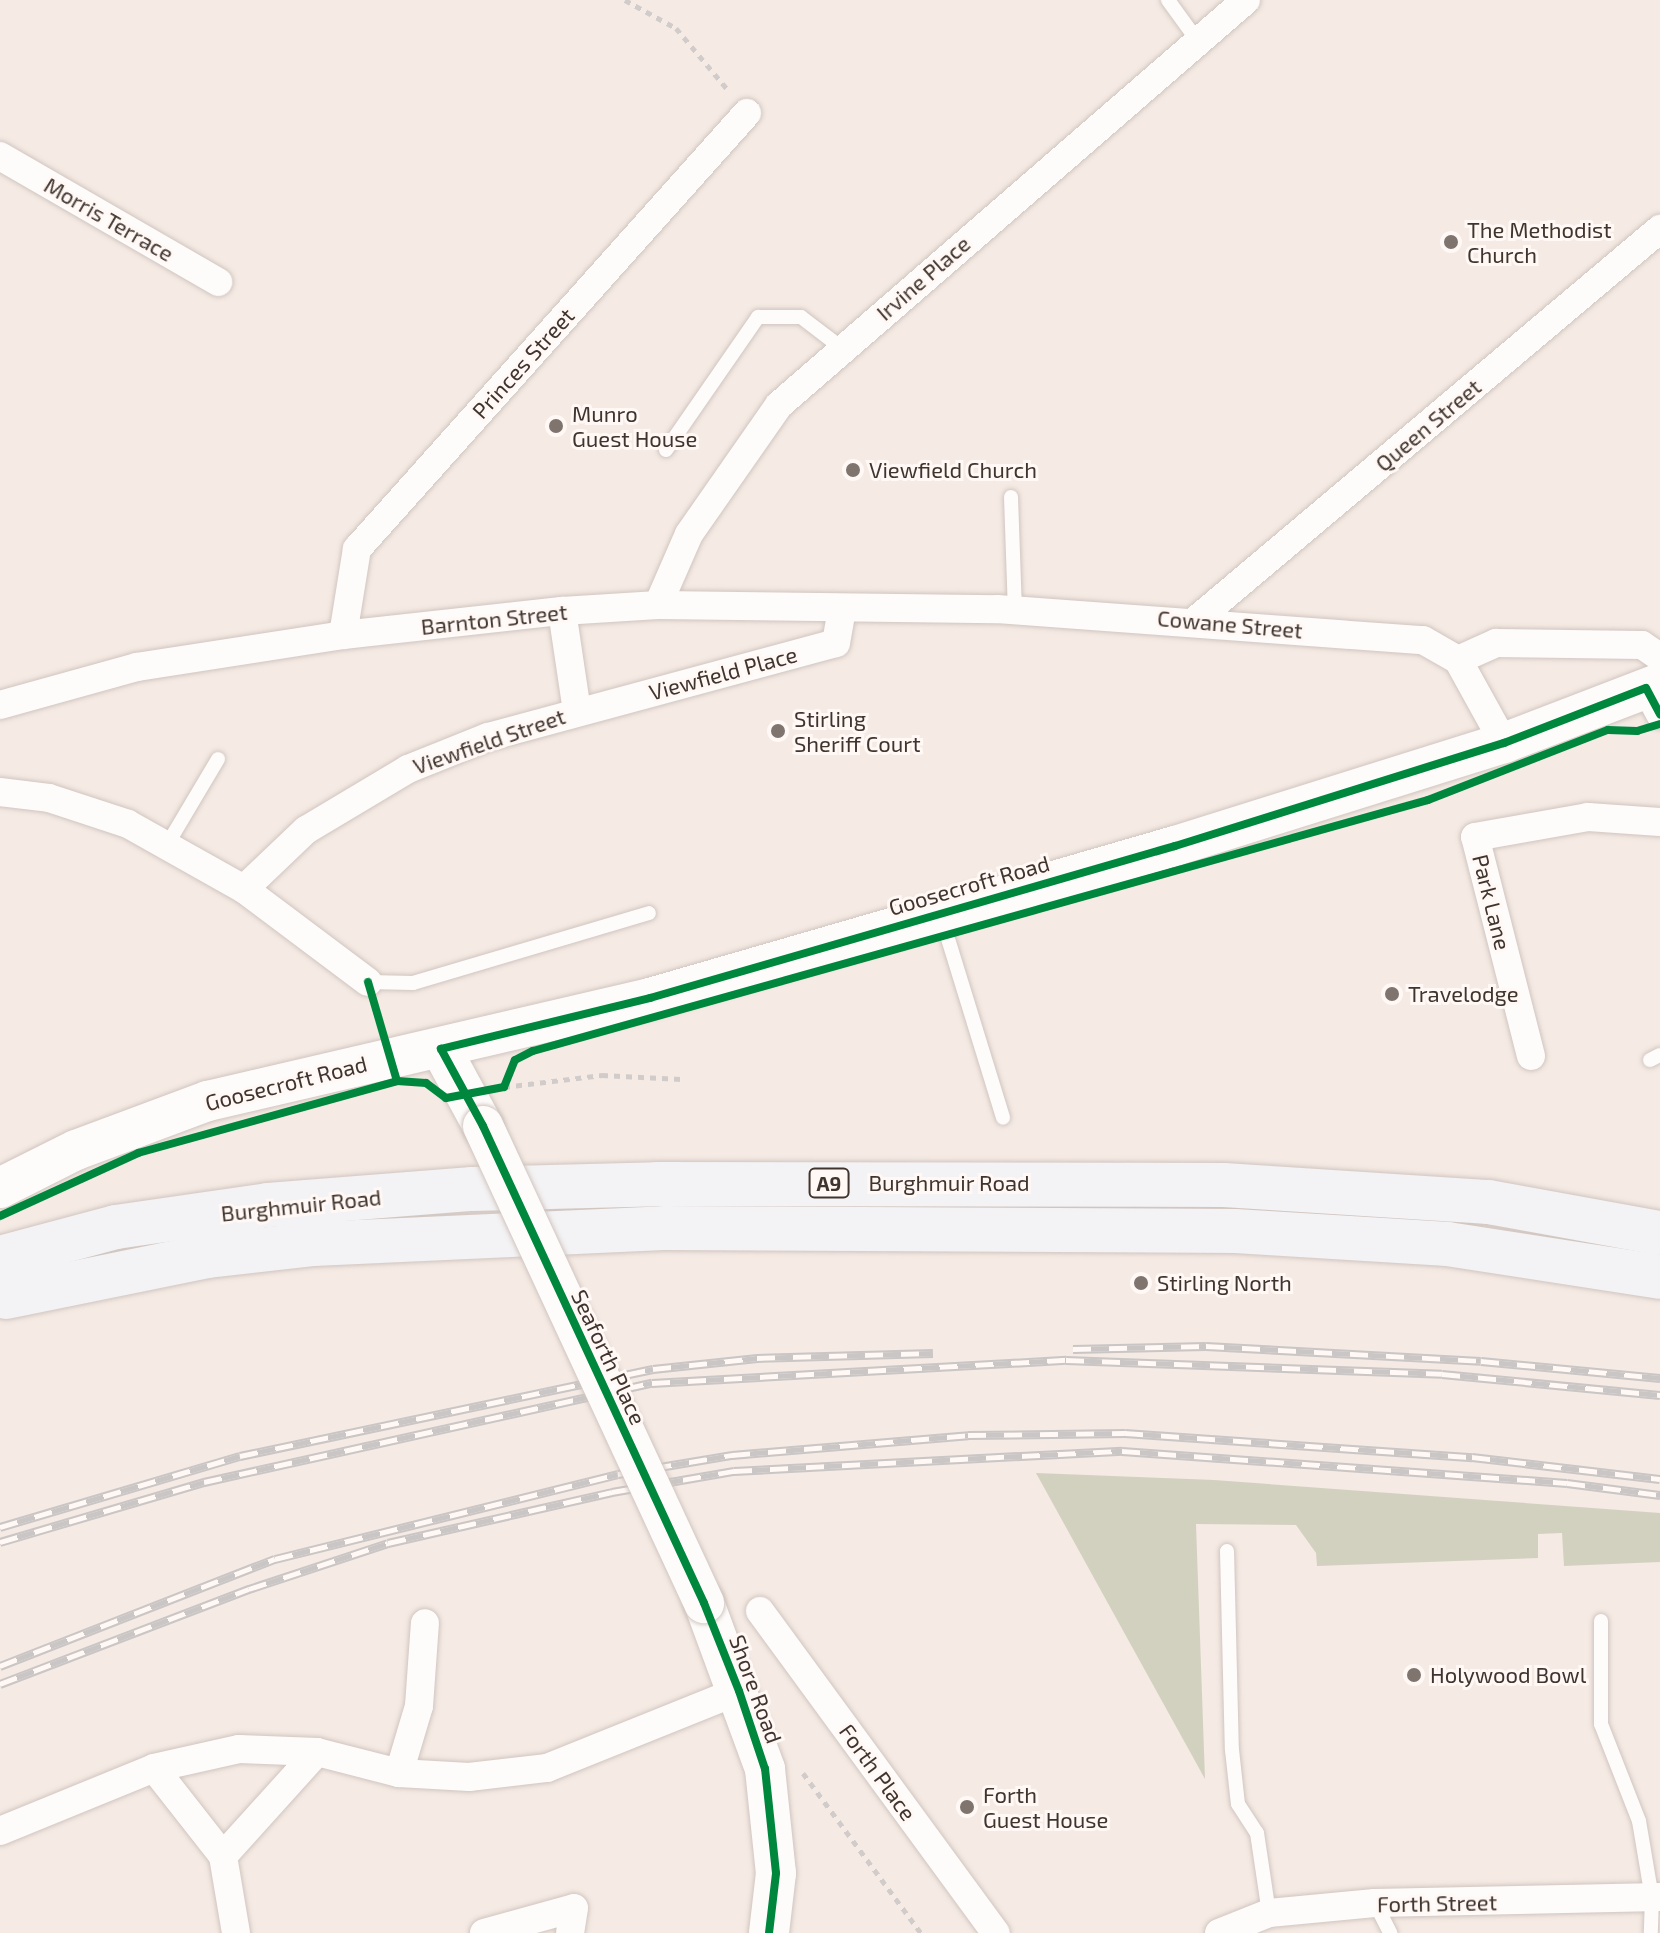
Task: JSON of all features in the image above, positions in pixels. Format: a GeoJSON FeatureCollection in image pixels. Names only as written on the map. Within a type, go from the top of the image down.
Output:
{"type":"FeatureCollection","features":[{"type":"Feature","properties":{"kind":"main road"},"geometry":{"type":"LineString","coordinates":[[1504,743],[1656,686]]}},
{"type":"Feature","properties":{"kind":"main road","name":"Goosecroft Road"},"geometry":{"type":"LineString","coordinates":[[0,1188],[76,1150],[208,1101],[519,1032],[1175,846],[1504,743]]}},
{"type":"Feature","properties":{"kind":"main road"},"geometry":{"type":"LineString","coordinates":[[441,1049],[474,1110]]}},
{"type":"Feature","properties":{"kind":"main road","name":"Seaforth Place"},"geometry":{"type":"LineString","coordinates":[[474,1110],[704,1603]]}},
{"type":"Feature","properties":{"kind":"main road","name":"Burghmuir Road"},"geometry":{"type":"LineString","coordinates":[[3,1277],[116,1227],[268,1205],[472,1189],[657,1184],[1224,1185],[1489,1202],[1660,1233]]}},
{"type":"Feature","properties":{"kind":"main road","name":"Burghmuir Road"},"geometry":{"type":"LineString","coordinates":[[3,1277],[314,1244],[664,1228],[1235,1231],[1448,1244],[1660,1277]]}},
{"type":"Feature","properties":{"kind":"main road","name":"Shore Road"},"geometry":{"type":"LineString","coordinates":[[704,1603],[739,1691],[765,1769],[776,1873],[769,1933]]}},
{"type":"Feature","properties":{"kind":"street","name":"Irvine Place"},"geometry":{"type":"LineString","coordinates":[[658,605],[689,534],[779,405],[1246,0]]}},
{"type":"Feature","properties":{"kind":"street","name":"Princes Street"},"geometry":{"type":"LineString","coordinates":[[343,635],[357,549],[747,113]]}},
{"type":"Feature","properties":{"kind":"street","name":"Morris Terrace"},"geometry":{"type":"LineString","coordinates":[[0,156],[218,282]]}},
{"type":"Feature","properties":{"kind":"street","name":"Queen Street"},"geometry":{"type":"LineString","coordinates":[[1196,620],[1660,229]]}},
{"type":"Feature","properties":{"kind":"street","name":"Barnton Street"},"geometry":{"type":"LineString","coordinates":[[0,705],[137,667],[343,635],[562,611],[658,605],[1006,609]]}},
{"type":"Feature","properties":{"kind":"street","name":"Viewfield Place"},"geometry":{"type":"LineString","coordinates":[[577,711],[836,643],[842,609]]}},
{"type":"Feature","properties":{"kind":"street","name":"Cowane Street"},"geometry":{"type":"LineString","coordinates":[[1006,609],[1196,620],[1423,640],[1458,660]]}},
{"type":"Feature","properties":{"kind":"street","name":"Viewfield Street"},"geometry":{"type":"LineString","coordinates":[[244,889],[306,830],[408,769],[488,737],[577,711],[562,611]]}},
{"type":"Feature","properties":{"kind":"street"},"geometry":{"type":"LineString","coordinates":[[1504,743],[1458,660],[1496,643],[1642,645],[1656,686]]}},
{"type":"Feature","properties":{"kind":"street"},"geometry":{"type":"LineString","coordinates":[[0,792],[49,798],[128,824],[244,889],[368,982]]}},
{"type":"Feature","properties":{"kind":"street","name":"Park Lane"},"geometry":{"type":"LineString","coordinates":[[1531,1056],[1475,837],[1588,817],[1660,822]]}},
{"type":"Feature","properties":{"kind":"street","name":"Forth Place"},"geometry":{"type":"LineString","coordinates":[[760,1611],[996,1933]]}},
{"type":"Feature","properties":{"kind":"street"},"geometry":{"type":"LineString","coordinates":[[399,1773],[419,1706],[425,1623]]}},
{"type":"Feature","properties":{"kind":"street"},"geometry":{"type":"LineString","coordinates":[[0,1831],[154,1768],[239,1749],[317,1752],[399,1773],[469,1777],[547,1768],[739,1691]]}},
{"type":"Feature","properties":{"kind":"street"},"geometry":{"type":"LineString","coordinates":[[223,1856],[317,1752]]}},
{"type":"Feature","properties":{"kind":"street"},"geometry":{"type":"LineString","coordinates":[[154,1768],[223,1856],[236,1933]]}},
{"type":"Feature","properties":{"kind":"street","name":"Forth Street"},"geometry":{"type":"LineString","coordinates":[[1219,1933],[1269,1913],[1375,1903],[1656,1898]]}},
{"type":"Feature","properties":{"kind":"street"},"geometry":{"type":"LineString","coordinates":[[484,1933],[572,1920]]}},
{"type":"Feature","properties":{"kind":"lane"},"geometry":{"type":"LineString","coordinates":[[1168,0],[1197,40]]}},
{"type":"Feature","properties":{"kind":"lane"},"geometry":{"type":"LineString","coordinates":[[666,450],[758,317],[801,317],[843,349]]}},
{"type":"Feature","properties":{"kind":"lane"},"geometry":{"type":"LineString","coordinates":[[1006,609],[1011,497]]}},
{"type":"Feature","properties":{"kind":"lane"},"geometry":{"type":"LineString","coordinates":[[167,845],[218,759]]}},
{"type":"Feature","properties":{"kind":"lane"},"geometry":{"type":"LineString","coordinates":[[940,912],[1003,1118]]}},
{"type":"Feature","properties":{"kind":"lane"},"geometry":{"type":"LineString","coordinates":[[368,982],[413,983],[649,913]]}},
{"type":"Feature","properties":{"kind":"lane"},"geometry":{"type":"LineString","coordinates":[[1227,1551],[1232,1750],[1238,1804],[1257,1833],[1269,1913]]}},
{"type":"Feature","properties":{"kind":"lane"},"geometry":{"type":"LineString","coordinates":[[1601,1621],[1601,1724],[1639,1821],[1656,1898],[1651,1933]]}},
{"type":"Feature","properties":{"kind":"lane"},"geometry":{"type":"LineString","coordinates":[[1375,1903],[1390,1933]]}},
{"type":"Feature","properties":{"kind":"path"},"geometry":{"type":"LineString","coordinates":[[625,0],[676,28],[747,113]]}},
{"type":"Feature","properties":{"kind":"path"},"geometry":{"type":"LineString","coordinates":[[504,1087],[505,1074],[526,1054],[519,1032]]}},
{"type":"Feature","properties":{"kind":"path"},"geometry":{"type":"LineString","coordinates":[[474,1110],[504,1087],[602,1075],[681,1079]]}},
{"type":"Feature","properties":{"kind":"path"},"geometry":{"type":"LineString","coordinates":[[765,1769],[802,1772],[921,1933]]}},
{"type":"Feature","properties":{"kind":"green space"},"geometry":{"type":"Polygon","coordinates":[[[1036,1473],[1214,1480],[1660,1513],[1660,1562],[1564,1566],[1562,1533],[1538,1534],[1538,1558],[1317,1566],[1316,1553],[1296,1525],[1196,1524],[1205,1779],[1036,1473]]]}},
{"type":"Feature","properties":{"kind":"railway"},"geometry":{"type":"LineString","coordinates":[[1073,1349],[1206,1346],[1481,1361],[1660,1378]]}},
{"type":"Feature","properties":{"kind":"railway"},"geometry":{"type":"LineString","coordinates":[[0,1527],[240,1456],[653,1369],[757,1358],[933,1353]]}},
{"type":"Feature","properties":{"kind":"railway"},"geometry":{"type":"LineString","coordinates":[[0,1542],[204,1482],[652,1383],[1066,1360],[1442,1374],[1660,1395]]}},
{"type":"Feature","properties":{"kind":"railway"},"geometry":{"type":"LineString","coordinates":[[0,1666],[275,1559],[618,1474],[732,1455],[968,1435],[1125,1433],[1472,1457],[1660,1479]]}},
{"type":"Feature","properties":{"kind":"railway"},"geometry":{"type":"LineString","coordinates":[[0,1684],[249,1589],[388,1543],[612,1492],[734,1471],[1122,1451],[1567,1483],[1660,1495]]}},
{"type":"Feature","properties":{"kind":"cycle path"},"geometry":{"type":"LineString","coordinates":[[769,1933],[776,1873],[765,1769],[739,1691],[704,1603],[483,1126],[441,1049],[650,998],[1175,846],[1504,743],[1646,688],[1660,714]]}},
{"type":"Feature","properties":{"kind":"cycle path"},"geometry":{"type":"LineString","coordinates":[[0,1216],[138,1153],[397,1081],[426,1083],[446,1098],[504,1087],[515,1060],[533,1051],[1428,800],[1608,730],[1637,731],[1660,724]]}},
{"type":"Feature","properties":{"kind":"cycle path"},"geometry":{"type":"LineString","coordinates":[[368,982],[397,1081]]}},
{"type":"Feature","properties":{"kind":"place","name":"The Methodist Church"},"geometry":{"type":"Point","coordinates":[1451,242]}},
{"type":"Feature","properties":{"kind":"place","name":"Munro Guest House"},"geometry":{"type":"Point","coordinates":[556,426]}},
{"type":"Feature","properties":{"kind":"place","name":"Viewfield Church"},"geometry":{"type":"Point","coordinates":[853,470]}},
{"type":"Feature","properties":{"kind":"place","name":"Stirling Sheriff Court"},"geometry":{"type":"Point","coordinates":[778,731]}},
{"type":"Feature","properties":{"kind":"place","name":"Travelodge"},"geometry":{"type":"Point","coordinates":[1392,994]}},
{"type":"Feature","properties":{"kind":"place","name":"Stirling North"},"geometry":{"type":"Point","coordinates":[1141,1283]}},
{"type":"Feature","properties":{"kind":"place","name":"Holywood Bowl"},"geometry":{"type":"Point","coordinates":[1414,1675]}},
{"type":"Feature","properties":{"kind":"place","name":"Forth Guest House"},"geometry":{"type":"Point","coordinates":[967,1807]}}]}
